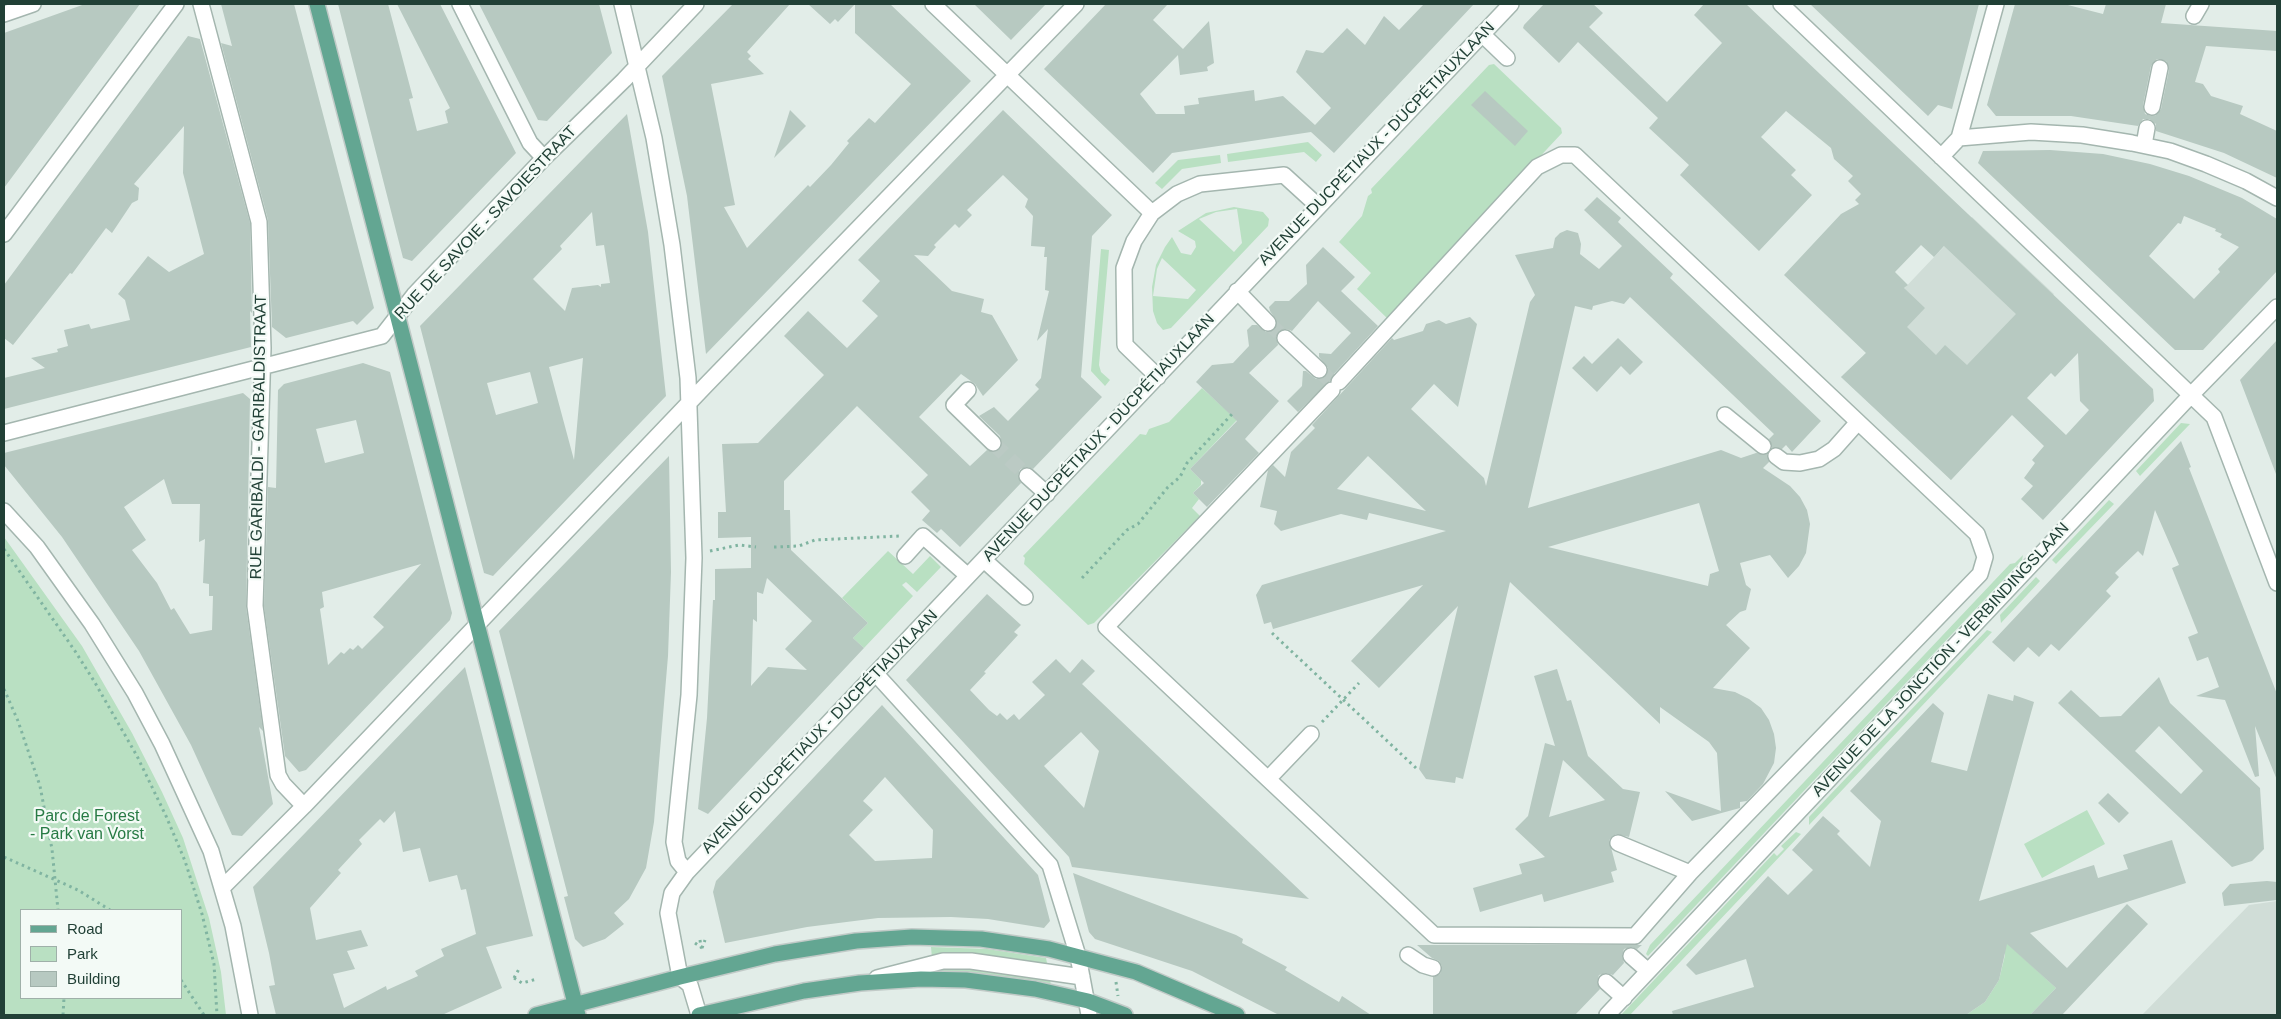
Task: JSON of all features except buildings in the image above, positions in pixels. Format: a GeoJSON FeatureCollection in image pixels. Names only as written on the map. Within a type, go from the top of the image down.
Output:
{"type":"FeatureCollection","features":[{"type":"Feature","properties":{"kind":"main road"},"geometry":{"type":"LineString","coordinates":[[316,4],[576,1010]]}},
{"type":"Feature","properties":{"kind":"main road"},"geometry":{"type":"LineString","coordinates":[[536,1015],[576,1010],[680,976],[775,954],[856,941],[912,937],[981,939],[1049,949],[1136,972],[1237,1015]]}},
{"type":"Feature","properties":{"kind":"main road"},"geometry":{"type":"LineString","coordinates":[[699,1015],[804,991],[860,983],[921,979],[966,980],[1011,985],[1088,1008],[1125,1015]]}},
{"type":"Feature","properties":{"kind":"street"},"geometry":{"type":"LineString","coordinates":[[4,14],[33,4]]}},
{"type":"Feature","properties":{"kind":"street"},"geometry":{"type":"LineString","coordinates":[[4,234],[176,4]]}},
{"type":"Feature","properties":{"kind":"street","name":"RUE GARIBALDI - GARIBALDISTRAAT"},"geometry":{"type":"LineString","coordinates":[[201,4],[259,222],[262,366],[255,606],[278,775],[283,784],[304,806]]}},
{"type":"Feature","properties":{"kind":"street"},"geometry":{"type":"LineString","coordinates":[[460,4],[530,143],[544,158]]}},
{"type":"Feature","properties":{"kind":"street"},"geometry":{"type":"LineString","coordinates":[[622,4],[654,138],[672,246],[688,378],[694,554],[689,695],[674,842],[678,861],[687,872]]}},
{"type":"Feature","properties":{"kind":"street","name":"RUE DE SAVOIE - SAVOIESTRAAT"},"geometry":{"type":"LineString","coordinates":[[4,433],[382,336],[414,295],[544,158],[638,65],[696,4]]}},
{"type":"Feature","properties":{"kind":"street"},"geometry":{"type":"LineString","coordinates":[[933,4],[1152,213]]}},
{"type":"Feature","properties":{"kind":"street"},"geometry":{"type":"LineString","coordinates":[[222,888],[304,806],[476,624],[1076,4]]}},
{"type":"Feature","properties":{"kind":"street","name":"AVENUE DUCPÉTIAUX - DUCPÉTIAUXLAAN"},"geometry":{"type":"LineString","coordinates":[[680,976],[668,913],[672,893],[687,872],[1511,4]]}},
{"type":"Feature","properties":{"kind":"street"},"geometry":{"type":"LineString","coordinates":[[1781,4],[2192,394],[2214,418],[2277,583]]}},
{"type":"Feature","properties":{"kind":"street"},"geometry":{"type":"LineString","coordinates":[[1941,157],[1959,138],[1996,4]]}},
{"type":"Feature","properties":{"kind":"street"},"geometry":{"type":"LineString","coordinates":[[1482,34],[1507,58]]}},
{"type":"Feature","properties":{"kind":"street"},"geometry":{"type":"LineString","coordinates":[[2152,107],[2160,68]]}},
{"type":"Feature","properties":{"kind":"street"},"geometry":{"type":"LineString","coordinates":[[2144,145],[2147,128]]}},
{"type":"Feature","properties":{"kind":"street"},"geometry":{"type":"LineString","coordinates":[[1959,138],[2031,132],[2082,135],[2144,145],[2170,151],[2206,164],[2246,181],[2277,198]]}},
{"type":"Feature","properties":{"kind":"street"},"geometry":{"type":"LineString","coordinates":[[1575,154],[1858,422],[1977,534],[1985,557],[1980,574],[1690,874],[1635,936],[1434,936],[1106,628],[1335,386],[1537,167],[1561,155],[1575,154]]}},
{"type":"Feature","properties":{"kind":"street"},"geometry":{"type":"LineString","coordinates":[[1158,376],[1125,345],[1124,268],[1134,241],[1152,213],[1177,194],[1200,184],[1284,175],[1318,206]]}},
{"type":"Feature","properties":{"kind":"street"},"geometry":{"type":"LineString","coordinates":[[1237,291],[1268,323]]}},
{"type":"Feature","properties":{"kind":"street","name":"AVENUE DE LA JONCTION - VERBINDINGSLAAN"},"geometry":{"type":"LineString","coordinates":[[1607,1015],[2192,394],[2277,307]]}},
{"type":"Feature","properties":{"kind":"street"},"geometry":{"type":"LineString","coordinates":[[1285,338],[1319,370]]}},
{"type":"Feature","properties":{"kind":"street"},"geometry":{"type":"LineString","coordinates":[[968,390],[954,405],[993,443]]}},
{"type":"Feature","properties":{"kind":"street"},"geometry":{"type":"LineString","coordinates":[[1725,415],[1763,446]]}},
{"type":"Feature","properties":{"kind":"street"},"geometry":{"type":"LineString","coordinates":[[1776,456],[1784,462],[1800,463],[1819,459],[1834,449],[1858,422]]}},
{"type":"Feature","properties":{"kind":"street"},"geometry":{"type":"LineString","coordinates":[[1027,476],[1046,494]]}},
{"type":"Feature","properties":{"kind":"street"},"geometry":{"type":"LineString","coordinates":[[4,511],[37,547],[92,624],[134,693],[162,744],[211,851],[233,926],[250,1015]]}},
{"type":"Feature","properties":{"kind":"street"},"geometry":{"type":"LineString","coordinates":[[905,556],[923,536],[968,576]]}},
{"type":"Feature","properties":{"kind":"street"},"geometry":{"type":"LineString","coordinates":[[984,560],[1025,597]]}},
{"type":"Feature","properties":{"kind":"street"},"geometry":{"type":"LineString","coordinates":[[876,674],[1050,864],[1078,956],[1088,1008]]}},
{"type":"Feature","properties":{"kind":"street"},"geometry":{"type":"LineString","coordinates":[[1268,779],[1311,734]]}},
{"type":"Feature","properties":{"kind":"street"},"geometry":{"type":"LineString","coordinates":[[1618,843],[1690,874]]}},
{"type":"Feature","properties":{"kind":"street"},"geometry":{"type":"LineString","coordinates":[[1408,955],[1423,966],[1433,968]]}},
{"type":"Feature","properties":{"kind":"street"},"geometry":{"type":"LineString","coordinates":[[1630,956],[1648,972]]}},
{"type":"Feature","properties":{"kind":"street"},"geometry":{"type":"LineString","coordinates":[[860,983],[943,961],[971,961],[1082,977]]}},
{"type":"Feature","properties":{"kind":"street"},"geometry":{"type":"LineString","coordinates":[[680,976],[690,985],[699,1015]]}},
{"type":"Feature","properties":{"kind":"street"},"geometry":{"type":"LineString","coordinates":[[1606,982],[1624,998]]}},
{"type":"Feature","properties":{"kind":"path"},"geometry":{"type":"LineString","coordinates":[[1082,578],[1127,530],[1138,524],[1168,487],[1180,477],[1187,463],[1233,413]]}},
{"type":"Feature","properties":{"kind":"path"},"geometry":{"type":"LineString","coordinates":[[774,547],[799,546],[815,540],[923,536]]}},
{"type":"Feature","properties":{"kind":"path"},"geometry":{"type":"LineString","coordinates":[[694,554],[739,545],[756,547]]}},
{"type":"Feature","properties":{"kind":"path"},"geometry":{"type":"LineString","coordinates":[[4,549],[76,650],[138,756],[166,816],[185,861],[202,914],[214,964],[217,1015]]}},
{"type":"Feature","properties":{"kind":"path"},"geometry":{"type":"LineString","coordinates":[[1272,633],[1416,768]]}},
{"type":"Feature","properties":{"kind":"path"},"geometry":{"type":"LineString","coordinates":[[1311,734],[1359,684]]}},
{"type":"Feature","properties":{"kind":"path"},"geometry":{"type":"LineString","coordinates":[[4,689],[18,721],[40,786],[56,880],[58,909]]}},
{"type":"Feature","properties":{"kind":"path"},"geometry":{"type":"LineString","coordinates":[[4,857],[78,890],[108,909]]}},
{"type":"Feature","properties":{"kind":"path"},"geometry":{"type":"LineString","coordinates":[[700,940],[702,948]]}},
{"type":"Feature","properties":{"kind":"path"},"geometry":{"type":"LineString","coordinates":[[702,948],[705,940]]}},
{"type":"Feature","properties":{"kind":"path"},"geometry":{"type":"LineString","coordinates":[[695,942],[702,948]]}},
{"type":"Feature","properties":{"kind":"path"},"geometry":{"type":"LineString","coordinates":[[514,978],[519,969]]}},
{"type":"Feature","properties":{"kind":"path"},"geometry":{"type":"LineString","coordinates":[[1114,973],[1119,998]]}},
{"type":"Feature","properties":{"kind":"path"},"geometry":{"type":"LineString","coordinates":[[514,978],[521,975]]}},
{"type":"Feature","properties":{"kind":"path"},"geometry":{"type":"LineString","coordinates":[[514,978],[522,983],[537,979]]}},
{"type":"Feature","properties":{"kind":"path"},"geometry":{"type":"LineString","coordinates":[[182,982],[204,1015]]}},
{"type":"Feature","properties":{"kind":"path"},"geometry":{"type":"LineString","coordinates":[[63,1015],[64,999]]}},
{"type":"Feature","properties":{"kind":"shaded area"},"geometry":{"type":"Polygon","coordinates":[[[1972,217],[2054,294],[1990,364],[1980,449],[1951,480],[1841,377],[1866,353],[1880,314],[1972,217]]]}},
{"type":"Feature","properties":{"kind":"shaded area"},"geometry":{"type":"Polygon","coordinates":[[[2277,901],[2277,1015],[2142,1015],[2249,905],[2277,901]]]}},
{"type":"Feature","properties":{"kind":"green space"},"geometry":{"type":"Polygon","coordinates":[[[1494,64],[1561,128],[1562,133],[1388,319],[1357,289],[1371,273],[1339,242],[1362,216],[1368,196],[1372,193],[1371,189],[1489,65],[1494,64]]]}},
{"type":"Feature","properties":{"kind":"green space"},"geometry":{"type":"Polygon","coordinates":[[[1308,142],[1322,155],[1316,162],[1304,152],[1228,162],[1227,154],[1308,142]]]}},
{"type":"Feature","properties":{"kind":"green space"},"geometry":{"type":"Polygon","coordinates":[[[1220,155],[1221,163],[1182,169],[1162,189],[1155,183],[1178,160],[1220,155]]]}},
{"type":"Feature","properties":{"kind":"green space"},"geometry":{"type":"Polygon","coordinates":[[[1234,207],[1263,212],[1269,219],[1268,226],[1171,328],[1163,330],[1157,323],[1153,311],[1152,287],[1156,265],[1172,237],[1181,253],[1191,255],[1196,247],[1195,241],[1178,231],[1206,213],[1234,207]],[[1237,209],[1216,212],[1199,219],[1234,252],[1242,243],[1237,209]],[[1162,258],[1157,269],[1153,296],[1188,299],[1196,290],[1162,258]]]}},
{"type":"Feature","properties":{"kind":"green space"},"geometry":{"type":"Polygon","coordinates":[[[1101,249],[1109,250],[1099,365],[1101,372],[1110,380],[1105,386],[1091,371],[1101,249]]]}},
{"type":"Feature","properties":{"kind":"green space"},"geometry":{"type":"Polygon","coordinates":[[[1202,388],[1237,420],[1190,469],[1201,480],[1201,485],[1193,493],[1199,499],[1192,508],[1200,516],[1094,623],[1088,625],[1024,564],[1025,558],[1023,556],[1140,434],[1146,435],[1149,429],[1169,422],[1202,388]]]}},
{"type":"Feature","properties":{"kind":"green space"},"geometry":{"type":"Polygon","coordinates":[[[2181,423],[2190,424],[2140,476],[2136,471],[2181,423]]]}},
{"type":"Feature","properties":{"kind":"green space"},"geometry":{"type":"Polygon","coordinates":[[[2109,500],[2114,504],[2056,564],[2052,560],[2109,500]]]}},
{"type":"Feature","properties":{"kind":"green space","name":"Parc de Forest - Park van Vorst"},"geometry":{"type":"Polygon","coordinates":[[[4,537],[82,646],[132,733],[162,792],[183,838],[209,918],[221,972],[226,1015],[4,1015],[4,537]]]}},
{"type":"Feature","properties":{"kind":"green space"},"geometry":{"type":"Polygon","coordinates":[[[888,551],[913,574],[930,556],[941,567],[917,592],[906,582],[902,585],[913,596],[864,648],[853,638],[868,623],[842,598],[888,551]]]}},
{"type":"Feature","properties":{"kind":"green space"},"geometry":{"type":"Polygon","coordinates":[[[2023,555],[2022,560],[1648,956],[1646,954],[1650,945],[2010,564],[2015,563],[2023,555]]]}},
{"type":"Feature","properties":{"kind":"green space"},"geometry":{"type":"Polygon","coordinates":[[[2036,577],[2040,581],[2001,623],[2000,615],[2036,577]]]}},
{"type":"Feature","properties":{"kind":"green space"},"geometry":{"type":"Polygon","coordinates":[[[1987,630],[1992,632],[1809,825],[1809,817],[1987,630]]]}},
{"type":"Feature","properties":{"kind":"green space"},"geometry":{"type":"Polygon","coordinates":[[[2087,810],[2105,844],[2042,878],[2024,844],[2087,810]]]}},
{"type":"Feature","properties":{"kind":"green space"},"geometry":{"type":"Polygon","coordinates":[[[1796,832],[1801,834],[1630,1015],[1621,1015],[1774,853],[1777,856],[1784,849],[1781,846],[1796,832]]]}},
{"type":"Feature","properties":{"kind":"green space"},"geometry":{"type":"Polygon","coordinates":[[[2005,941],[2056,988],[2030,1015],[1966,1015],[1985,1002],[1999,980],[2005,955],[2005,941]]]}},
{"type":"Feature","properties":{"kind":"green space"},"geometry":{"type":"Polygon","coordinates":[[[931,947],[987,949],[1046,958],[1048,968],[932,958],[931,947]]]}},
{"type":"Feature","properties":{"kind":"green space"},"geometry":{"type":"Polygon","coordinates":[[[959,965],[1050,977],[1051,988],[914,972],[959,965]]]}},
{"type":"Feature","properties":{"kind":"tunnel"},"geometry":{"type":"LineString","coordinates":[[1268,323],[1285,338]]}},
{"type":"Feature","properties":{"kind":"tunnel"},"geometry":{"type":"LineString","coordinates":[[1319,370],[1336,386]]}},
{"type":"Feature","properties":{"kind":"tunnel"},"geometry":{"type":"LineString","coordinates":[[993,443],[1027,476]]}}]}
